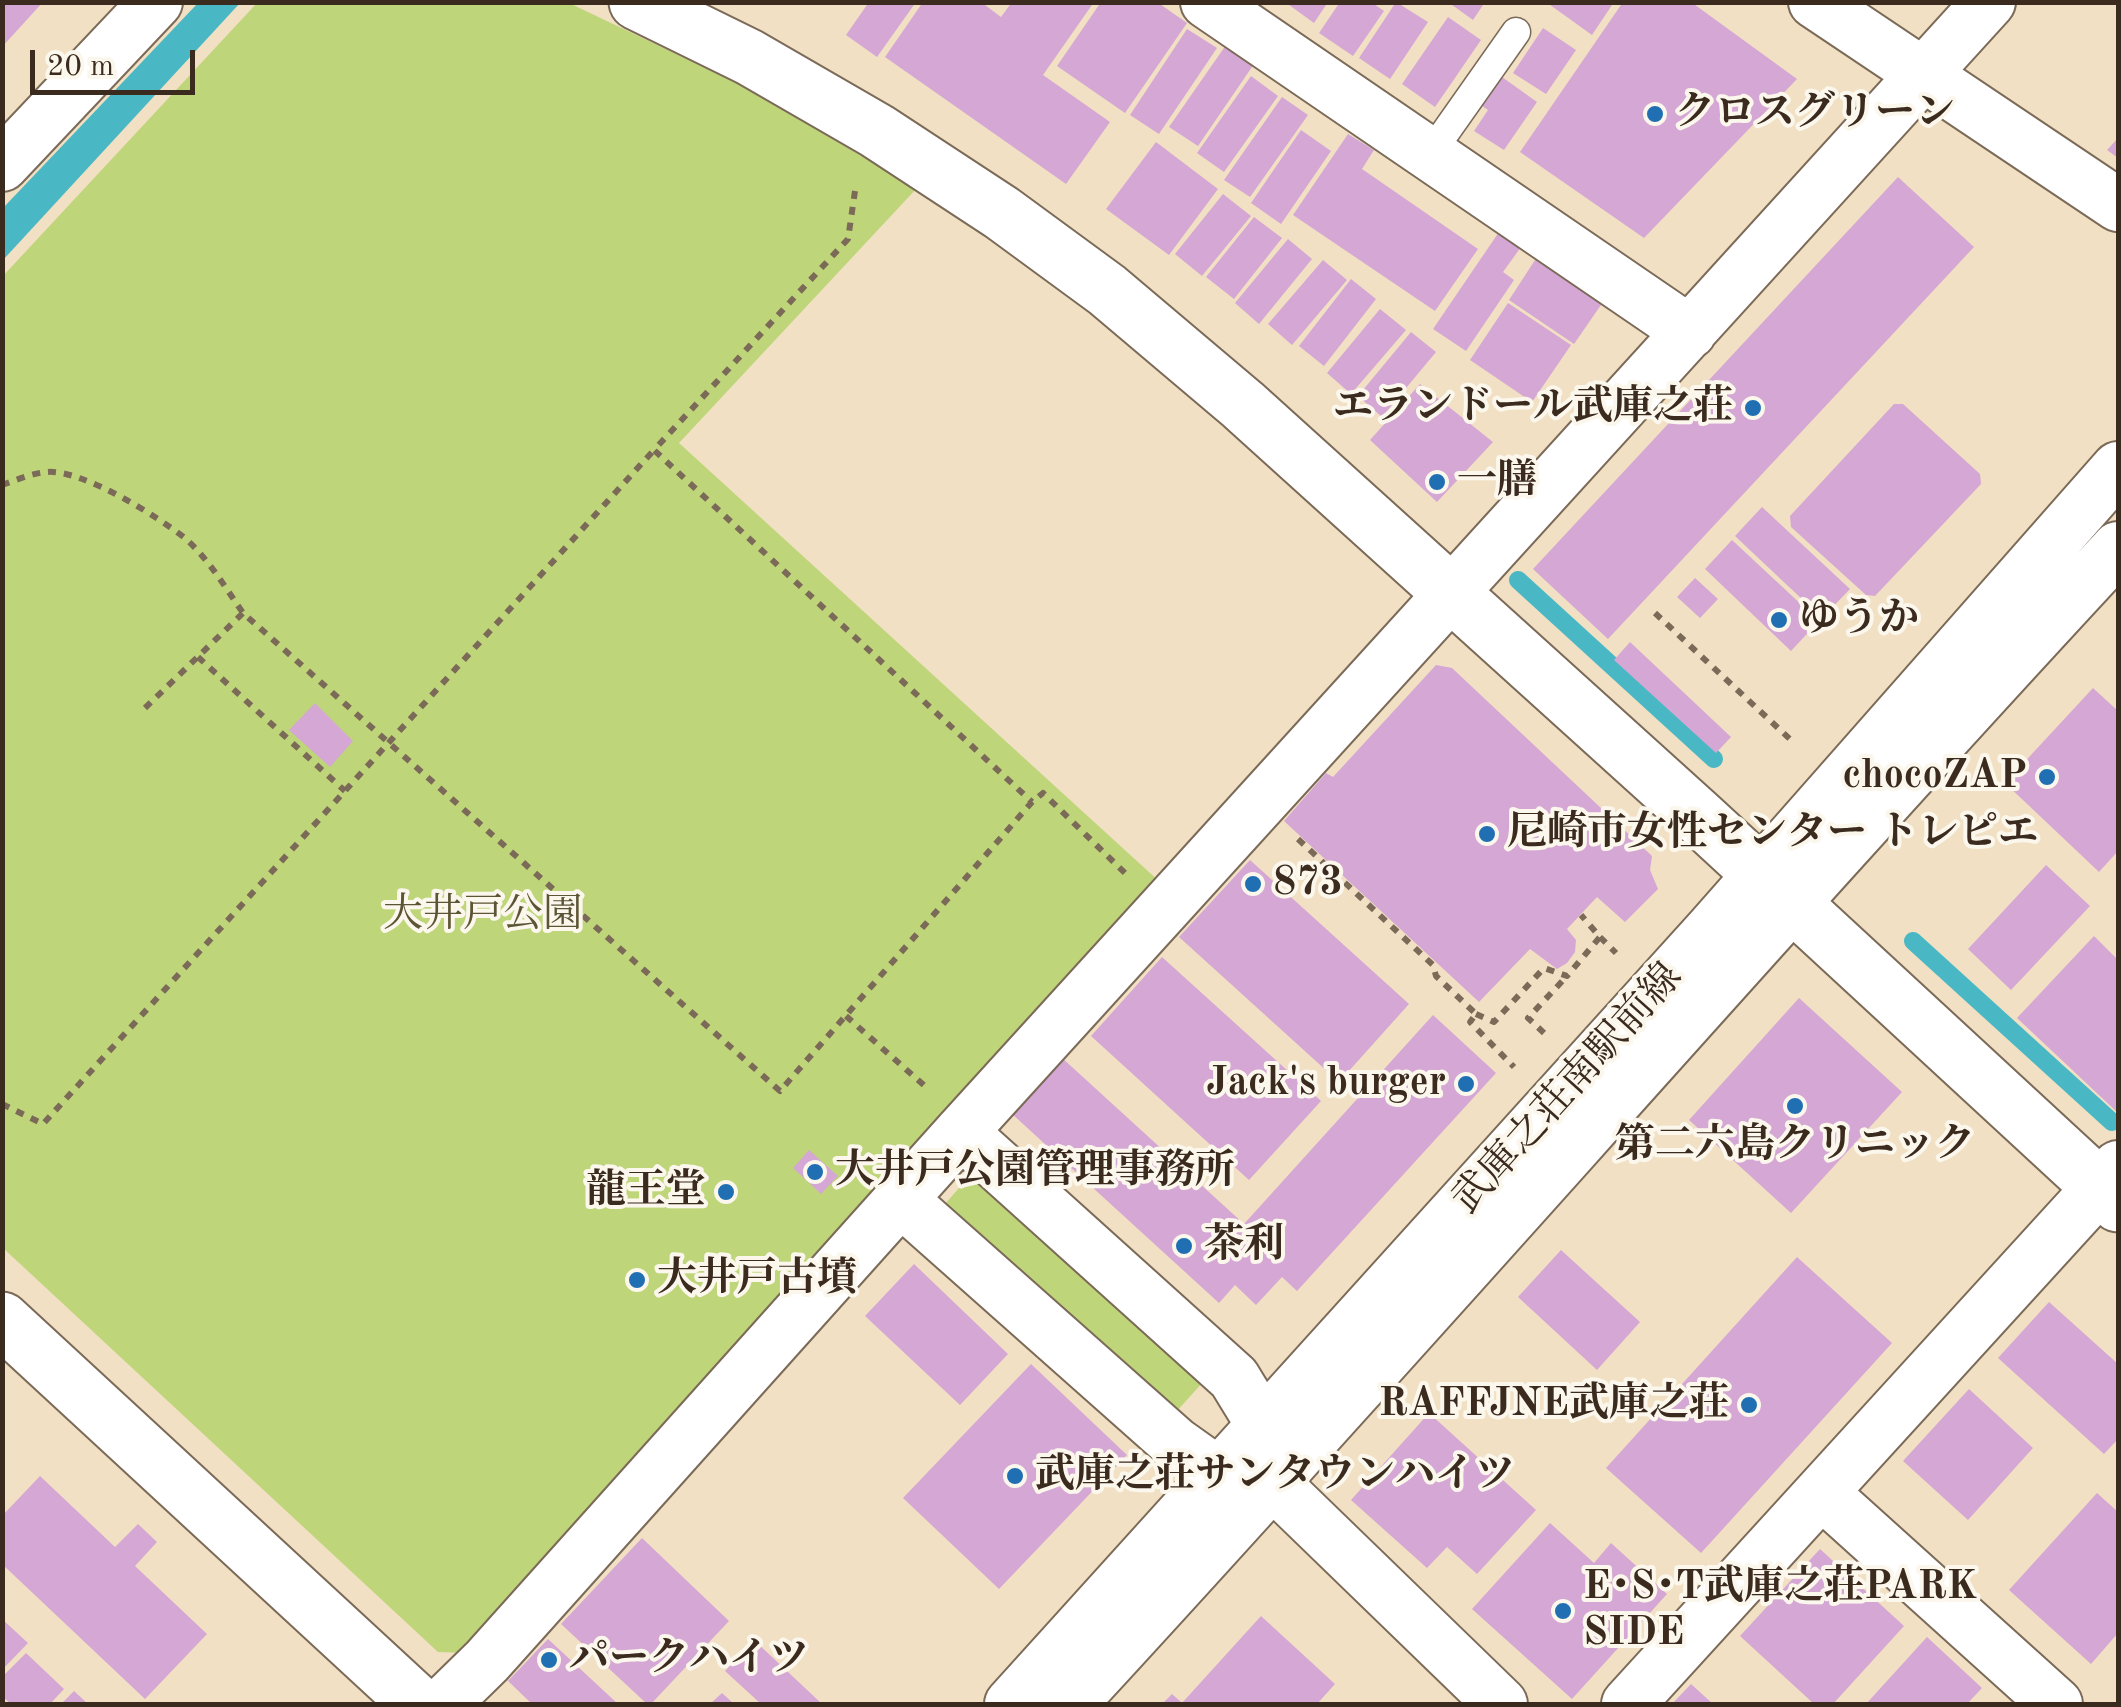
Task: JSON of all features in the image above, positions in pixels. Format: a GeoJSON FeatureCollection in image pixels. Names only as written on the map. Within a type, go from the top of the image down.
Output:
{"type":"FeatureCollection","features":[{"type":"Feature","properties":{"kind":"street"},"geometry":{"type":"LineString","coordinates":[[2,165],[156,2]]}},
{"type":"Feature","properties":{"kind":"street"},"geometry":{"type":"LineString","coordinates":[[1815,2],[2118,205]]}},
{"type":"Feature","properties":{"kind":"street"},"geometry":{"type":"LineString","coordinates":[[443,1704],[487,1661],[965,1128],[1989,2]]}},
{"type":"Feature","properties":{"kind":"street"},"geometry":{"type":"LineString","coordinates":[[666,8],[877,130],[1002,213],[1107,290],[1243,406],[2112,1186],[1628,1704]]}},
{"type":"Feature","properties":{"kind":"street"},"geometry":{"type":"LineString","coordinates":[[1242,12],[1430,154],[1690,332]]}},
{"type":"Feature","properties":{"kind":"street","name":"武庫之荘南駅前線"},"geometry":{"type":"LineString","coordinates":[[1070,1704],[1274,1484],[1776,888],[2118,468]]}},
{"type":"Feature","properties":{"kind":"street","name":"武庫之荘南駅前線"},"geometry":{"type":"LineString","coordinates":[[1011,1704],[1264,1427],[1776,888],[2118,548]]}},
{"type":"Feature","properties":{"kind":"street"},"geometry":{"type":"LineString","coordinates":[[965,1128],[1234,1378],[1264,1427],[1274,1484]]}},
{"type":"Feature","properties":{"kind":"street"},"geometry":{"type":"LineString","coordinates":[[900,1200],[1175,1443],[1220,1476],[1274,1484],[1501,1704]]}},
{"type":"Feature","properties":{"kind":"street"},"geometry":{"type":"LineString","coordinates":[[2,1320],[418,1704]]}},
{"type":"Feature","properties":{"kind":"street"},"geometry":{"type":"LineString","coordinates":[[1822,1493],[2056,1704]]}},
{"type":"Feature","properties":{"kind":"lane"},"geometry":{"type":"LineString","coordinates":[[1430,154],[1516,32]]}},
{"type":"Feature","properties":{"kind":"path"},"geometry":{"type":"LineString","coordinates":[[2,1104],[43,1124],[848,239],[855,190]]}},
{"type":"Feature","properties":{"kind":"path"},"geometry":{"type":"LineString","coordinates":[[654,450],[1032,802]]}},
{"type":"Feature","properties":{"kind":"path"},"geometry":{"type":"LineString","coordinates":[[2,484],[49,471],[90,482],[138,506],[185,539],[210,564],[243,613],[780,1092],[1043,793],[1163,910]]}},
{"type":"Feature","properties":{"kind":"path"},"geometry":{"type":"LineString","coordinates":[[145,708],[243,613]]}},
{"type":"Feature","properties":{"kind":"path"},"geometry":{"type":"LineString","coordinates":[[1655,613],[1792,741]]}},
{"type":"Feature","properties":{"kind":"path"},"geometry":{"type":"LineString","coordinates":[[198,657],[345,791]]}},
{"type":"Feature","properties":{"kind":"path"},"geometry":{"type":"LineString","coordinates":[[1260,804],[1433,965],[1436,976],[1476,1014],[1494,1022],[1544,968],[1567,976]]}},
{"type":"Feature","properties":{"kind":"path"},"geometry":{"type":"LineString","coordinates":[[1581,915],[1616,953]]}},
{"type":"Feature","properties":{"kind":"path"},"geometry":{"type":"LineString","coordinates":[[1544,1033],[1528,1018],[1600,937]]}},
{"type":"Feature","properties":{"kind":"path"},"geometry":{"type":"LineString","coordinates":[[1476,1014],[1470,1022],[1514,1067]]}},
{"type":"Feature","properties":{"kind":"path"},"geometry":{"type":"LineString","coordinates":[[846,1016],[965,1128]]}},
{"type":"Feature","properties":{"kind":"green space","name":"大井戸公園"},"geometry":{"type":"Polygon","coordinates":[[[257,3],[569,3],[733,81],[917,188],[679,443],[1161,883],[465,1653],[438,1652],[3,1248],[2,277],[257,3]]]}},
{"type":"Feature","properties":{"kind":"green space"},"geometry":{"type":"Polygon","coordinates":[[[973,1172],[1204,1381],[1176,1412],[945,1204],[973,1172]]]}},
{"type":"Feature","properties":{"kind":"water"},"geometry":{"type":"Polygon","coordinates":[[[198,3],[240,3],[3,260],[3,208],[198,3]]]}},
{"type":"Feature","properties":{"kind":"building"},"geometry":{"type":"Polygon","coordinates":[[[2,2],[43,2],[2,47],[2,2]]]}},
{"type":"Feature","properties":{"kind":"building"},"geometry":{"type":"Polygon","coordinates":[[[869,2],[916,2],[877,57],[846,35],[869,2]]]}},
{"type":"Feature","properties":{"kind":"building"},"geometry":{"type":"Polygon","coordinates":[[[923,2],[981,2],[1001,17],[1012,2],[1094,2],[1043,75],[1110,122],[1066,184],[885,57],[923,2]]]}},
{"type":"Feature","properties":{"kind":"building"},"geometry":{"type":"Polygon","coordinates":[[[1101,2],[1157,2],[1187,23],[1125,113],[1057,66],[1101,2]]]}},
{"type":"Feature","properties":{"kind":"building"},"geometry":{"type":"Polygon","coordinates":[[[1285,2],[1328,2],[1314,23],[1285,2]]]}},
{"type":"Feature","properties":{"kind":"building"},"geometry":{"type":"Polygon","coordinates":[[[1340,2],[1371,2],[1384,11],[1353,56],[1319,33],[1340,2]]]}},
{"type":"Feature","properties":{"kind":"building"},"geometry":{"type":"Polygon","coordinates":[[[1396,2],[1428,22],[1390,79],[1359,58],[1396,2]]]}},
{"type":"Feature","properties":{"kind":"building"},"geometry":{"type":"Polygon","coordinates":[[[1448,2],[1485,2],[1473,20],[1448,2]]]}},
{"type":"Feature","properties":{"kind":"building"},"geometry":{"type":"Polygon","coordinates":[[[1546,2],[1614,2],[1592,35],[1546,2]]]}},
{"type":"Feature","properties":{"kind":"building","name":"クロスグリーン"},"geometry":{"type":"Polygon","coordinates":[[[1623,2],[1691,2],[1797,79],[1644,238],[1520,152],[1623,2]]]}},
{"type":"Feature","properties":{"kind":"building"},"geometry":{"type":"Polygon","coordinates":[[[1448,17],[1481,40],[1435,107],[1402,84],[1448,17]]]}},
{"type":"Feature","properties":{"kind":"building"},"geometry":{"type":"Polygon","coordinates":[[[1543,28],[1576,50],[1546,94],[1513,73],[1543,28]]]}},
{"type":"Feature","properties":{"kind":"building"},"geometry":{"type":"Polygon","coordinates":[[[1187,29],[1217,48],[1159,134],[1130,115],[1187,29]]]}},
{"type":"Feature","properties":{"kind":"building"},"geometry":{"type":"Polygon","coordinates":[[[1226,45],[1254,64],[1198,146],[1169,127],[1226,45]]]}},
{"type":"Feature","properties":{"kind":"building"},"geometry":{"type":"Polygon","coordinates":[[[1251,76],[1278,96],[1224,172],[1197,153],[1251,76]]]}},
{"type":"Feature","properties":{"kind":"building"},"geometry":{"type":"Polygon","coordinates":[[[1502,77],[1537,102],[1504,150],[1474,131],[1488,110],[1482,106],[1502,77]]]}},
{"type":"Feature","properties":{"kind":"building"},"geometry":{"type":"Polygon","coordinates":[[[1282,97],[1308,115],[1250,197],[1224,180],[1282,97]]]}},
{"type":"Feature","properties":{"kind":"building"},"geometry":{"type":"Polygon","coordinates":[[[1301,130],[1331,151],[1281,224],[1251,203],[1301,130]]]}},
{"type":"Feature","properties":{"kind":"building"},"geometry":{"type":"Polygon","coordinates":[[[1348,134],[1374,150],[1362,169],[1478,249],[1435,311],[1293,215],[1348,134]]]}},
{"type":"Feature","properties":{"kind":"building"},"geometry":{"type":"Polygon","coordinates":[[[2118,138],[2118,158],[2107,150],[2118,138]]]}},
{"type":"Feature","properties":{"kind":"building"},"geometry":{"type":"Polygon","coordinates":[[[1156,142],[1218,189],[1169,255],[1106,209],[1156,142]]]}},
{"type":"Feature","properties":{"kind":"building","name":"エランドール武庫之荘"},"geometry":{"type":"Polygon","coordinates":[[[1898,177],[1974,247],[1608,639],[1533,569],[1898,177]]]}},
{"type":"Feature","properties":{"kind":"building"},"geometry":{"type":"Polygon","coordinates":[[[1223,194],[1251,216],[1202,276],[1175,254],[1223,194]]]}},
{"type":"Feature","properties":{"kind":"building"},"geometry":{"type":"Polygon","coordinates":[[[1254,217],[1282,238],[1234,299],[1206,277],[1254,217]]]}},
{"type":"Feature","properties":{"kind":"building"},"geometry":{"type":"Polygon","coordinates":[[[1499,232],[1521,247],[1503,272],[1514,280],[1466,351],[1433,329],[1499,232]]]}},
{"type":"Feature","properties":{"kind":"building"},"geometry":{"type":"Polygon","coordinates":[[[1288,239],[1312,259],[1259,324],[1235,303],[1288,239]]]}},
{"type":"Feature","properties":{"kind":"building"},"geometry":{"type":"Polygon","coordinates":[[[1537,257],[1603,302],[1574,344],[1509,300],[1537,257]]]}},
{"type":"Feature","properties":{"kind":"building"},"geometry":{"type":"Polygon","coordinates":[[[1323,260],[1347,280],[1292,345],[1268,324],[1323,260]]]}},
{"type":"Feature","properties":{"kind":"building"},"geometry":{"type":"Polygon","coordinates":[[[1351,279],[1376,299],[1324,366],[1299,346],[1351,279]]]}},
{"type":"Feature","properties":{"kind":"building"},"geometry":{"type":"Polygon","coordinates":[[[1508,303],[1571,345],[1532,402],[1470,360],[1508,303]]]}},
{"type":"Feature","properties":{"kind":"building"},"geometry":{"type":"Polygon","coordinates":[[[1380,309],[1406,330],[1351,394],[1327,373],[1380,309]]]}},
{"type":"Feature","properties":{"kind":"building"},"geometry":{"type":"Polygon","coordinates":[[[1411,332],[1436,352],[1382,417],[1358,396],[1411,332]]]}},
{"type":"Feature","properties":{"kind":"building"},"geometry":{"type":"Polygon","coordinates":[[[1420,384],[1493,442],[1437,502],[1370,440],[1420,384]]]}},
{"type":"Feature","properties":{"kind":"building"},"geometry":{"type":"Polygon","coordinates":[[[1894,404],[1903,404],[1980,474],[1981,484],[1875,596],[1866,595],[1791,527],[1790,516],[1894,404]]]}},
{"type":"Feature","properties":{"kind":"building"},"geometry":{"type":"Polygon","coordinates":[[[1762,507],[1850,589],[1822,618],[1735,536],[1762,507]]]}},
{"type":"Feature","properties":{"kind":"building"},"geometry":{"type":"Polygon","coordinates":[[[1732,540],[1819,621],[1791,651],[1705,569],[1732,540]]]}},
{"type":"Feature","properties":{"kind":"building"},"geometry":{"type":"Polygon","coordinates":[[[1695,578],[1718,599],[1700,618],[1677,597],[1695,578]]]}},
{"type":"Feature","properties":{"kind":"building"},"geometry":{"type":"Polygon","coordinates":[[[1630,642],[1731,737],[1716,753],[1614,660],[1630,642]]]}},
{"type":"Feature","properties":{"kind":"building"},"geometry":{"type":"Polygon","coordinates":[[[1436,665],[1452,668],[1652,856],[1650,870],[1658,889],[1625,922],[1597,897],[1567,929],[1576,940],[1575,952],[1567,963],[1557,969],[1530,949],[1479,1002],[1284,821],[1326,773],[1333,777],[1436,665]]]}},
{"type":"Feature","properties":{"kind":"building"},"geometry":{"type":"Polygon","coordinates":[[[2093,688],[2118,711],[2118,851],[2099,872],[2005,783],[2093,688]]]}},
{"type":"Feature","properties":{"kind":"building"},"geometry":{"type":"Polygon","coordinates":[[[315,703],[353,741],[330,767],[289,730],[315,703]]]}},
{"type":"Feature","properties":{"kind":"building"},"geometry":{"type":"Polygon","coordinates":[[[1250,860],[1409,1004],[1339,1082],[1179,937],[1250,860]]]}},
{"type":"Feature","properties":{"kind":"building"},"geometry":{"type":"Polygon","coordinates":[[[2046,865],[2090,906],[2011,990],[1968,949],[2046,865]]]}},
{"type":"Feature","properties":{"kind":"building"},"geometry":{"type":"Polygon","coordinates":[[[2094,936],[2118,960],[2118,1113],[2017,1018],[2094,936]]]}},
{"type":"Feature","properties":{"kind":"building"},"geometry":{"type":"Polygon","coordinates":[[[1162,957],[1321,1101],[1249,1180],[1091,1036],[1162,957]]]}},
{"type":"Feature","properties":{"kind":"building","name":"第二六島クリニック"},"geometry":{"type":"Polygon","coordinates":[[[1799,998],[1902,1092],[1791,1213],[1689,1120],[1799,998]]]}},
{"type":"Feature","properties":{"kind":"building"},"geometry":{"type":"Polygon","coordinates":[[[1433,1015],[1496,1073],[1297,1291],[1282,1277],[1256,1305],[1235,1285],[1219,1303],[1011,1113],[1061,1057],[1244,1224],[1433,1015]]]}},
{"type":"Feature","properties":{"kind":"building","name":"大井戸公園管理事務所"},"geometry":{"type":"Polygon","coordinates":[[[809,1150],[838,1176],[821,1194],[793,1168],[809,1150]]]}},
{"type":"Feature","properties":{"kind":"building"},"geometry":{"type":"Polygon","coordinates":[[[1561,1250],[1640,1322],[1597,1370],[1518,1297],[1561,1250]]]}},
{"type":"Feature","properties":{"kind":"building","name":"RAFFJNE武庫之荘"},"geometry":{"type":"Polygon","coordinates":[[[1797,1257],[1892,1343],[1701,1553],[1606,1468],[1797,1257]]]}},
{"type":"Feature","properties":{"kind":"building"},"geometry":{"type":"Polygon","coordinates":[[[914,1264],[1008,1354],[960,1405],[865,1316],[914,1264]]]}},
{"type":"Feature","properties":{"kind":"building"},"geometry":{"type":"Polygon","coordinates":[[[2049,1302],[2118,1364],[2118,1439],[2104,1454],[1998,1358],[2049,1302]]]}},
{"type":"Feature","properties":{"kind":"building","name":"武庫之荘サンタウンハイツ"},"geometry":{"type":"Polygon","coordinates":[[[1031,1364],[1127,1455],[999,1589],[903,1498],[1031,1364]]]}},
{"type":"Feature","properties":{"kind":"building"},"geometry":{"type":"Polygon","coordinates":[[[1969,1389],[2033,1448],[1968,1520],[1903,1461],[1969,1389]]]}},
{"type":"Feature","properties":{"kind":"building"},"geometry":{"type":"Polygon","coordinates":[[[1429,1413],[1536,1510],[1477,1574],[1447,1547],[1427,1568],[1351,1500],[1429,1413]]]}},
{"type":"Feature","properties":{"kind":"building"},"geometry":{"type":"Polygon","coordinates":[[[40,1476],[115,1547],[138,1524],[157,1542],[135,1566],[207,1634],[145,1699],[2,1564],[2,1516],[40,1476]]]}},
{"type":"Feature","properties":{"kind":"building"},"geometry":{"type":"Polygon","coordinates":[[[2097,1493],[2118,1512],[2118,1633],[2091,1664],[2009,1590],[2097,1493]]]}},
{"type":"Feature","properties":{"kind":"building","name":"E･S･T武庫之荘PARK SIDE"},"geometry":{"type":"Polygon","coordinates":[[[1550,1523],[1594,1563],[1611,1543],[1667,1594],[1572,1699],[1472,1609],[1550,1523]]]}},
{"type":"Feature","properties":{"kind":"building"},"geometry":{"type":"Polygon","coordinates":[[[642,1538],[729,1621],[651,1704],[561,1624],[642,1538]]]}},
{"type":"Feature","properties":{"kind":"building"},"geometry":{"type":"Polygon","coordinates":[[[1820,1549],[1904,1626],[1833,1704],[1814,1704],[1740,1636],[1820,1549]]]}},
{"type":"Feature","properties":{"kind":"building"},"geometry":{"type":"Polygon","coordinates":[[[1261,1616],[1335,1684],[1317,1704],[1162,1704],[1172,1694],[1182,1703],[1261,1616]]]}},
{"type":"Feature","properties":{"kind":"building"},"geometry":{"type":"Polygon","coordinates":[[[2,1619],[28,1643],[2,1670],[2,1619]]]}},
{"type":"Feature","properties":{"kind":"building"},"geometry":{"type":"Polygon","coordinates":[[[1927,1637],[1982,1688],[1967,1704],[1866,1704],[1927,1637]]]}},
{"type":"Feature","properties":{"kind":"building","name":"パークハイツ"},"geometry":{"type":"Polygon","coordinates":[[[548,1639],[618,1704],[532,1704],[508,1681],[548,1639]]]}},
{"type":"Feature","properties":{"kind":"building"},"geometry":{"type":"Polygon","coordinates":[[[754,1640],[822,1704],[761,1704],[725,1671],[754,1640]]]}},
{"type":"Feature","properties":{"kind":"building"},"geometry":{"type":"Polygon","coordinates":[[[26,1653],[64,1689],[50,1704],[11,1704],[2,1696],[2,1677],[26,1653]]]}},
{"type":"Feature","properties":{"kind":"building"},"geometry":{"type":"Polygon","coordinates":[[[1691,1684],[1713,1704],[1672,1704],[1691,1684]]]}},
{"type":"Feature","properties":{"kind":"building"},"geometry":{"type":"Polygon","coordinates":[[[74,1691],[88,1704],[61,1704],[74,1691]]]}},
{"type":"Feature","properties":{"kind":"building"},"geometry":{"type":"Polygon","coordinates":[[[722,1693],[734,1704],[710,1704],[722,1693]]]}},
{"type":"Feature","properties":{"kind":"waterway"},"geometry":{"type":"LineString","coordinates":[[1518,580],[1714,759]]}},
{"type":"Feature","properties":{"kind":"waterway"},"geometry":{"type":"LineString","coordinates":[[1913,941],[2112,1122]]}},
{"type":"Feature","properties":{"kind":"place","name":"クロスグリーン"},"geometry":{"type":"Point","coordinates":[1655,114]}},
{"type":"Feature","properties":{"kind":"place","name":"エランドール武庫之荘"},"geometry":{"type":"Point","coordinates":[1753,408]}},
{"type":"Feature","properties":{"kind":"place","name":"一膳"},"geometry":{"type":"Point","coordinates":[1437,482]}},
{"type":"Feature","properties":{"kind":"place","name":"ゆうか"},"geometry":{"type":"Point","coordinates":[1779,620]}},
{"type":"Feature","properties":{"kind":"place","name":"chocoZAP"},"geometry":{"type":"Point","coordinates":[2047,777]}},
{"type":"Feature","properties":{"kind":"place","name":"尼崎市女性センター トレピエ"},"geometry":{"type":"Point","coordinates":[1487,834]}},
{"type":"Feature","properties":{"kind":"place","name":"873"},"geometry":{"type":"Point","coordinates":[1253,884]}},
{"type":"Feature","properties":{"kind":"place","name":"Jack's burger"},"geometry":{"type":"Point","coordinates":[1466,1084]}},
{"type":"Feature","properties":{"kind":"place","name":"第二六島クリニック"},"geometry":{"type":"Point","coordinates":[1795,1106]}},
{"type":"Feature","properties":{"kind":"place","name":"大井戸公園管理事務所"},"geometry":{"type":"Point","coordinates":[815,1172]}},
{"type":"Feature","properties":{"kind":"place","name":"龍王堂"},"geometry":{"type":"Point","coordinates":[726,1192]}},
{"type":"Feature","properties":{"kind":"place","name":"茶利"},"geometry":{"type":"Point","coordinates":[1184,1246]}},
{"type":"Feature","properties":{"kind":"place","name":"大井戸古墳"},"geometry":{"type":"Point","coordinates":[637,1280]}},
{"type":"Feature","properties":{"kind":"place","name":"RAFFJNE武庫之荘"},"geometry":{"type":"Point","coordinates":[1749,1405]}},
{"type":"Feature","properties":{"kind":"place","name":"武庫之荘サンタウンハイツ"},"geometry":{"type":"Point","coordinates":[1015,1476]}},
{"type":"Feature","properties":{"kind":"place","name":"E･S･T武庫之荘PARK SIDE"},"geometry":{"type":"Point","coordinates":[1563,1611]}},
{"type":"Feature","properties":{"kind":"place","name":"パークハイツ"},"geometry":{"type":"Point","coordinates":[549,1660]}}]}
